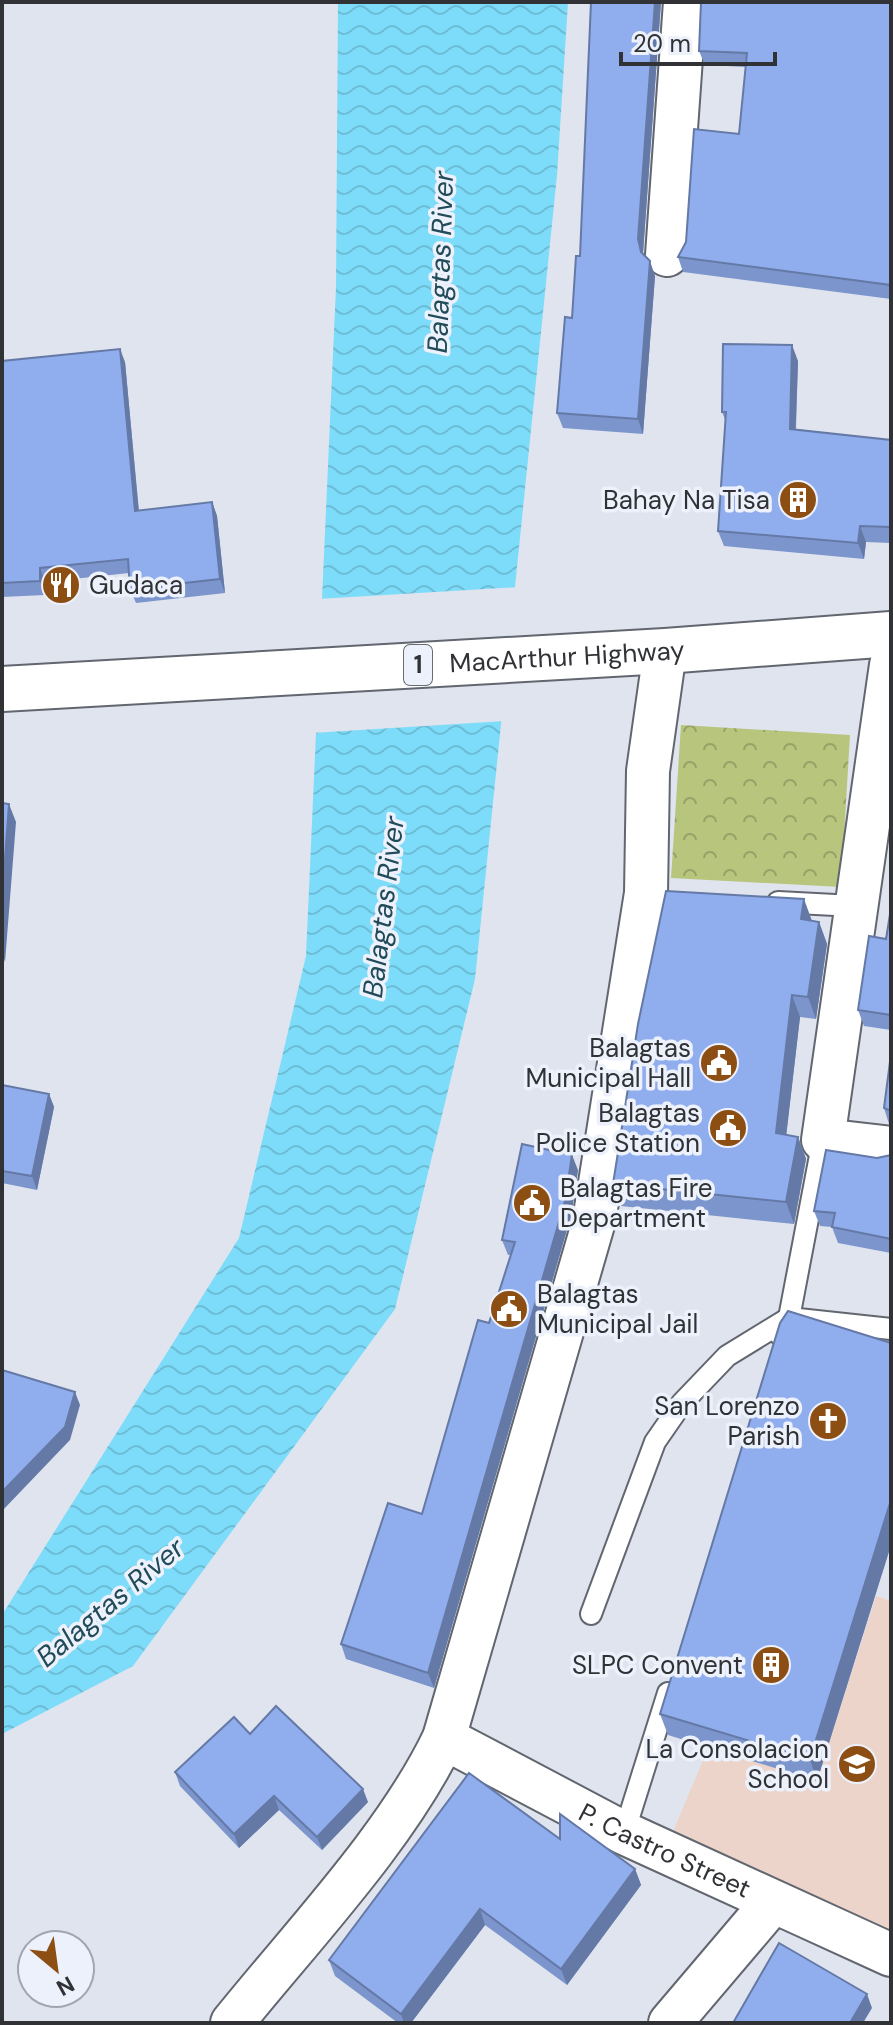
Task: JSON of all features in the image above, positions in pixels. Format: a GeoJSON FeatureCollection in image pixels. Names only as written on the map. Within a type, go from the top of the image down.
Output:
{"type":"FeatureCollection","features":[{"type":"Feature","properties":{"kind":"highway","name":"MacArthur Highway"},"geometry":{"type":"LineString","coordinates":[[2,689],[665,651],[891,634]]}},
{"type":"Feature","properties":{"kind":"street"},"geometry":{"type":"LineString","coordinates":[[667,255],[685,2]]}},
{"type":"Feature","properties":{"kind":"street"},"geometry":{"type":"LineString","coordinates":[[232,2023],[378,1841],[425,1777],[444,1738],[594,1221],[653,894],[648,771],[665,651]]}},
{"type":"Feature","properties":{"kind":"street"},"geometry":{"type":"LineString","coordinates":[[891,665],[854,906],[823,1140],[891,1148]]}},
{"type":"Feature","properties":{"kind":"street","name":"P. Castro Street"},"geometry":{"type":"LineString","coordinates":[[444,1738],[624,1833],[891,1955]]}},
{"type":"Feature","properties":{"kind":"street"},"geometry":{"type":"LineString","coordinates":[[670,2023],[772,1903]]}},
{"type":"Feature","properties":{"kind":"lane"},"geometry":{"type":"LineString","coordinates":[[750,900],[854,906]]}},
{"type":"Feature","properties":{"kind":"lane"},"geometry":{"type":"LineString","coordinates":[[771,1354],[789,1318],[823,1140]]}},
{"type":"Feature","properties":{"kind":"lane"},"geometry":{"type":"LineString","coordinates":[[591,1614],[655,1442],[682,1403],[727,1356],[789,1318],[891,1329]]}},
{"type":"Feature","properties":{"kind":"lane"},"geometry":{"type":"LineString","coordinates":[[624,1833],[674,1674]]}},
{"type":"Feature","properties":{"kind":"shaded area","name":"La Consolacion School"},"geometry":{"type":"Polygon","coordinates":[[[876,1596],[891,1601],[891,1936],[670,1839],[708,1748],[817,1780],[876,1596]]]}},
{"type":"Feature","properties":{"kind":"green space"},"geometry":{"type":"Polygon","coordinates":[[[681,725],[850,735],[841,887],[671,878],[681,725]]]}},
{"type":"Feature","properties":{"kind":"water","name":"Balagtas River"},"geometry":{"type":"Polygon","coordinates":[[[338,2],[568,2],[557,175],[475,979],[395,1309],[133,1666],[2,1734],[2,1615],[239,1238],[306,956],[336,287],[338,2]]]}},
{"type":"Feature","properties":{"kind":"pier"},"geometry":{"type":"Polygon","coordinates":[[[519,587],[505,721],[312,733],[318,599],[519,587]]]}},
{"type":"Feature","properties":{"kind":"building"},"geometry":{"type":"Polygon","coordinates":[[[591,2],[655,2],[638,239],[641,252],[650,261],[638,419],[557,413],[565,317],[572,318],[576,256],[580,256],[591,2]]]}},
{"type":"Feature","properties":{"kind":"building"},"geometry":{"type":"Polygon","coordinates":[[[701,2],[891,2],[891,285],[678,257],[686,242],[694,129],[739,134],[747,53],[699,51],[701,2]]]}},
{"type":"Feature","properties":{"kind":"building"},"geometry":{"type":"Polygon","coordinates":[[[723,344],[792,345],[790,429],[891,440],[891,527],[860,526],[858,543],[718,531],[726,412],[722,412],[723,344]]]}},
{"type":"Feature","properties":{"kind":"building"},"geometry":{"type":"Polygon","coordinates":[[[120,349],[135,511],[212,502],[220,579],[130,589],[128,559],[40,568],[40,581],[2,583],[2,361],[120,349]]]}},
{"type":"Feature","properties":{"kind":"building"},"geometry":{"type":"Polygon","coordinates":[[[2,803],[9,804],[2,900],[2,803]]]}},
{"type":"Feature","properties":{"kind":"building","name":"Balagtas Municipal Hall"},"geometry":{"type":"Polygon","coordinates":[[[666,891],[804,899],[801,919],[819,922],[808,997],[792,995],[776,1133],[798,1137],[786,1202],[613,1184],[638,1024],[666,891]]]}},
{"type":"Feature","properties":{"kind":"building"},"geometry":{"type":"Polygon","coordinates":[[[891,908],[891,1015],[858,1010],[869,936],[886,939],[891,908]]]}},
{"type":"Feature","properties":{"kind":"building"},"geometry":{"type":"Polygon","coordinates":[[[891,1054],[891,1111],[884,1108],[891,1054]]]}},
{"type":"Feature","properties":{"kind":"building"},"geometry":{"type":"Polygon","coordinates":[[[2,1085],[49,1094],[32,1176],[2,1171],[2,1085]]]}},
{"type":"Feature","properties":{"kind":"building"},"geometry":{"type":"Polygon","coordinates":[[[522,1144],[572,1155],[565,1201],[428,1673],[341,1644],[388,1503],[422,1514],[478,1320],[489,1323],[515,1242],[502,1240],[522,1144]]]}},
{"type":"Feature","properties":{"kind":"building"},"geometry":{"type":"Polygon","coordinates":[[[826,1150],[877,1158],[891,1155],[891,1239],[832,1227],[835,1213],[814,1211],[826,1150]]]}},
{"type":"Feature","properties":{"kind":"building","name":"SLPC Convent"},"geometry":{"type":"Polygon","coordinates":[[[788,1311],[891,1343],[891,1500],[810,1759],[660,1714],[780,1323],[788,1311]]]}},
{"type":"Feature","properties":{"kind":"building"},"geometry":{"type":"Polygon","coordinates":[[[2,1370],[75,1392],[65,1427],[2,1492],[2,1370]]]}},
{"type":"Feature","properties":{"kind":"building"},"geometry":{"type":"Polygon","coordinates":[[[276,1706],[363,1789],[317,1837],[274,1796],[234,1834],[175,1772],[234,1717],[250,1734],[276,1706]]]}},
{"type":"Feature","properties":{"kind":"building"},"geometry":{"type":"Polygon","coordinates":[[[469,1773],[560,1839],[560,1814],[635,1869],[561,1969],[480,1909],[401,2014],[329,1960],[469,1773]]]}},
{"type":"Feature","properties":{"kind":"building"},"geometry":{"type":"Polygon","coordinates":[[[779,1943],[867,1994],[850,2023],[733,2023],[779,1943]]]}},
{"type":"Feature","properties":{"kind":"place","name":"Bahay Na Tisa"},"geometry":{"type":"Point","coordinates":[798,500]}},
{"type":"Feature","properties":{"kind":"place","name":"Gudaca"},"geometry":{"type":"Point","coordinates":[61,585]}},
{"type":"Feature","properties":{"kind":"place","name":"Balagtas Municipal Hall"},"geometry":{"type":"Point","coordinates":[719,1063]}},
{"type":"Feature","properties":{"kind":"place","name":"Balagtas Police Station"},"geometry":{"type":"Point","coordinates":[728,1128]}},
{"type":"Feature","properties":{"kind":"place","name":"Balagtas Fire Department"},"geometry":{"type":"Point","coordinates":[532,1203]}},
{"type":"Feature","properties":{"kind":"place","name":"Balagtas Municipal Jail"},"geometry":{"type":"Point","coordinates":[509,1309]}},
{"type":"Feature","properties":{"kind":"place","name":"San Lorenzo Parish"},"geometry":{"type":"Point","coordinates":[828,1421]}},
{"type":"Feature","properties":{"kind":"place","name":"SLPC Convent"},"geometry":{"type":"Point","coordinates":[771,1665]}},
{"type":"Feature","properties":{"kind":"place","name":"La Consolacion School"},"geometry":{"type":"Point","coordinates":[857,1764]}}]}
